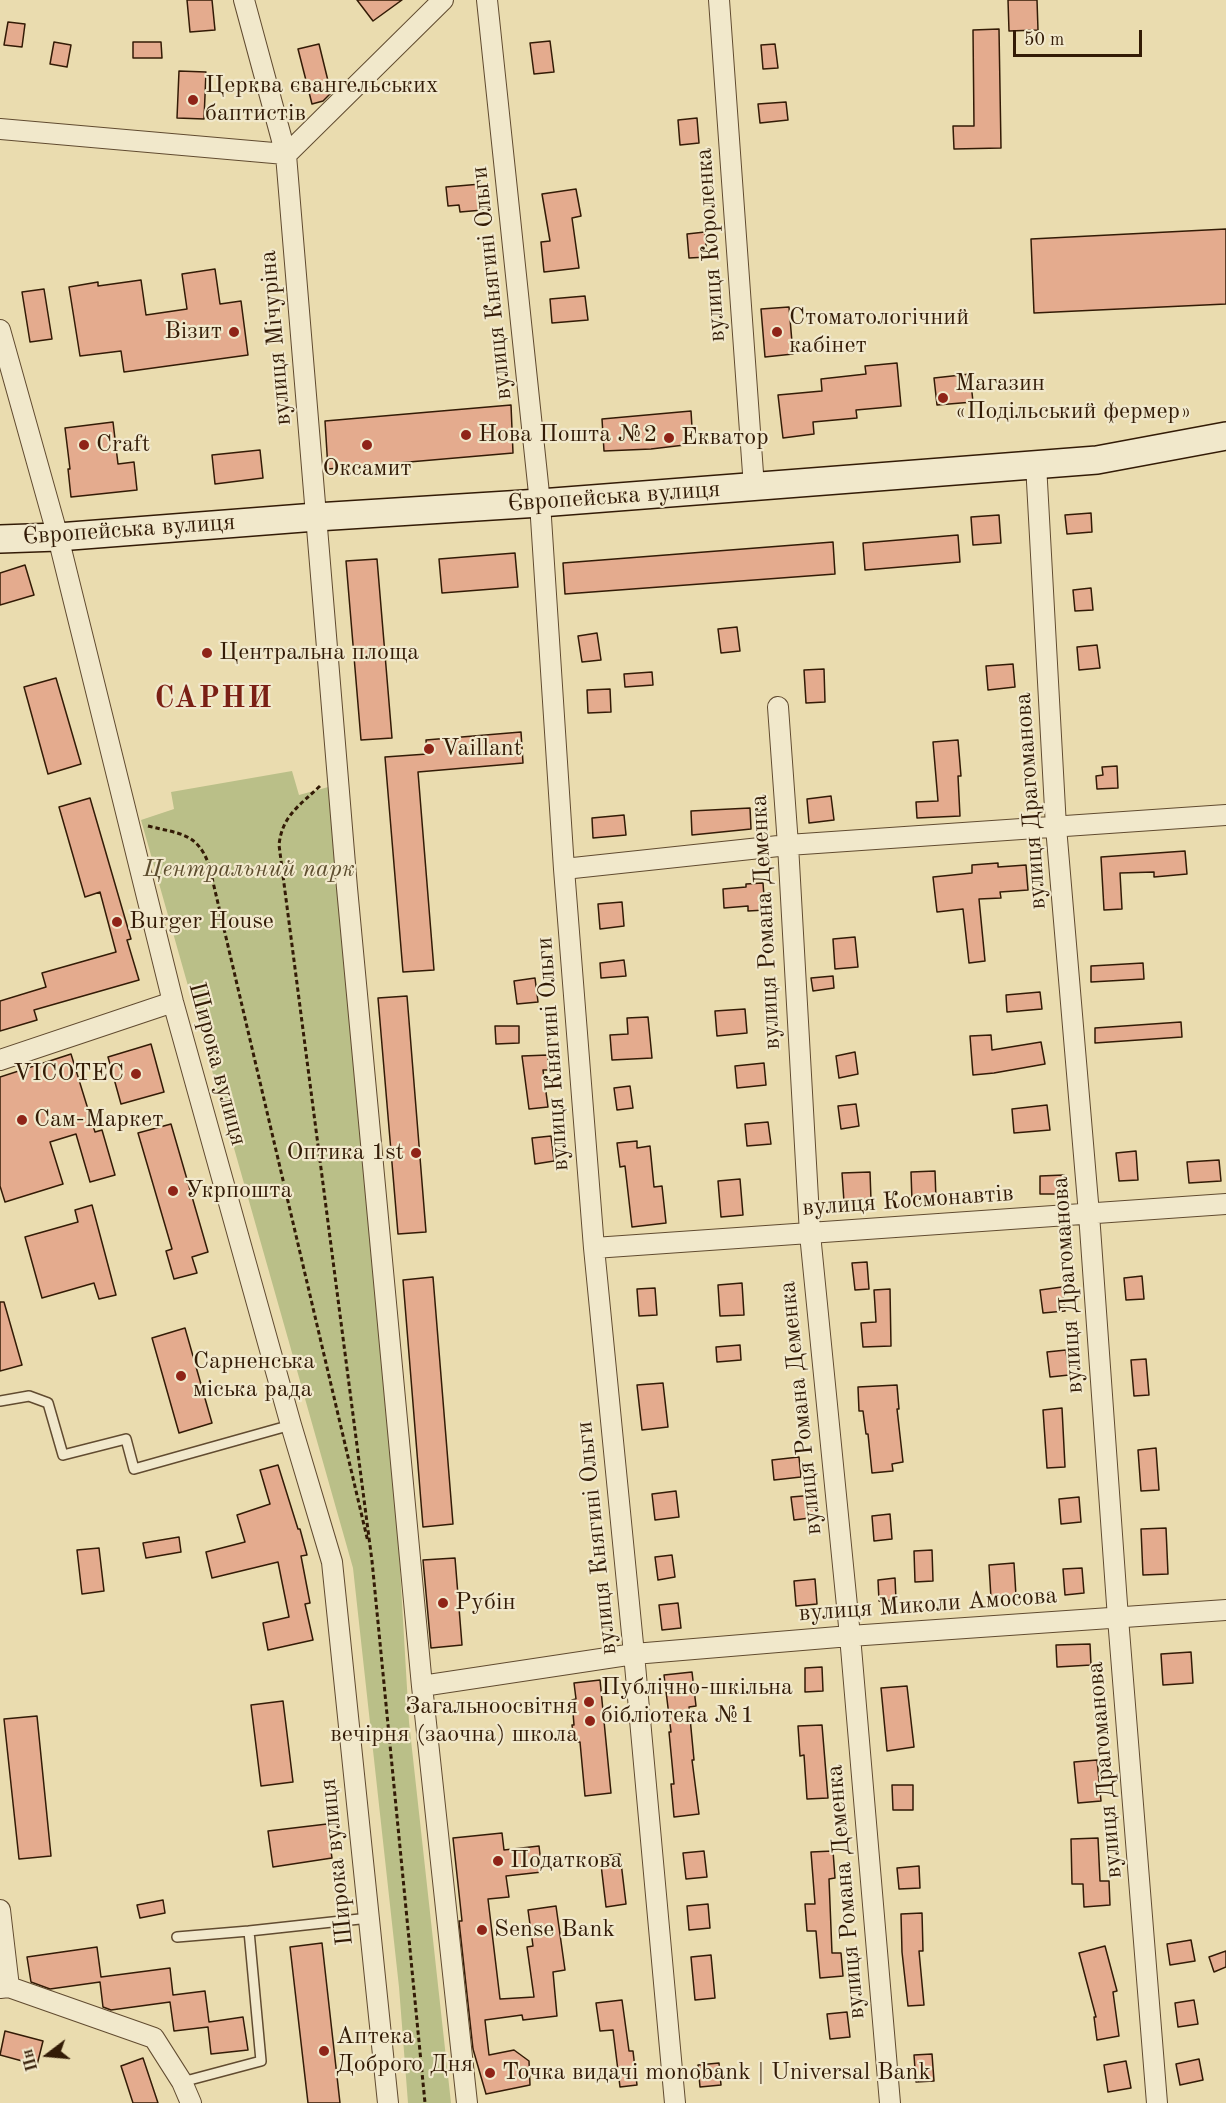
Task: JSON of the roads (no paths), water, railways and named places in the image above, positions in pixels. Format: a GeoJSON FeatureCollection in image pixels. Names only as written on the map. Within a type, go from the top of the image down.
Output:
{"type":"FeatureCollection","features":[{"type":"Feature","properties":{"kind":"main road","name":"Європейська вулиця"},"geometry":{"type":"LineString","coordinates":[[0,539],[58,537],[754,487],[1097,460],[1226,436]]}},
{"type":"Feature","properties":{"kind":"street","name":"вулиця Мічуріна"},"geometry":{"type":"LineString","coordinates":[[244,0],[286,155],[316,517]]}},
{"type":"Feature","properties":{"kind":"street"},"geometry":{"type":"LineString","coordinates":[[0,129],[286,155],[443,0]]}},
{"type":"Feature","properties":{"kind":"street","name":"вулиця Княгині Ольги"},"geometry":{"type":"LineString","coordinates":[[487,0],[540,502],[564,869],[594,1248],[675,2103]]}},
{"type":"Feature","properties":{"kind":"street","name":"вулиця Короленка"},"geometry":{"type":"LineString","coordinates":[[719,0],[754,487]]}},
{"type":"Feature","properties":{"kind":"street","name":"Широка вулиця"},"geometry":{"type":"LineString","coordinates":[[0,330],[58,537],[173,1002],[291,1425],[332,1562],[388,2103]]}},
{"type":"Feature","properties":{"kind":"street","name":"вулиця Драгоманова"},"geometry":{"type":"LineString","coordinates":[[1036,464],[1056,827],[1089,1214],[1118,1618],[1157,2103]]}},
{"type":"Feature","properties":{"kind":"street"},"geometry":{"type":"LineString","coordinates":[[316,517],[336,770],[422,1686],[467,2103]]}},
{"type":"Feature","properties":{"kind":"street","name":"вулиця Романа Деменка"},"geometry":{"type":"LineString","coordinates":[[778,707],[810,1234],[850,1636],[890,2103]]}},
{"type":"Feature","properties":{"kind":"street"},"geometry":{"type":"LineString","coordinates":[[564,869],[788,845],[1226,815]]}},
{"type":"Feature","properties":{"kind":"street"},"geometry":{"type":"LineString","coordinates":[[0,1060],[173,1002]]}},
{"type":"Feature","properties":{"kind":"street","name":"вулиця Космонавтів"},"geometry":{"type":"LineString","coordinates":[[594,1248],[1226,1204]]}},
{"type":"Feature","properties":{"kind":"street","name":"вулиця Миколи Амосова"},"geometry":{"type":"LineString","coordinates":[[422,1686],[634,1654],[850,1636],[1226,1610]]}},
{"type":"Feature","properties":{"kind":"street"},"geometry":{"type":"LineString","coordinates":[[0,1910],[4,1987],[154,2038],[182,2082],[191,2103]]}},
{"type":"Feature","properties":{"kind":"lane"},"geometry":{"type":"LineString","coordinates":[[0,1401],[29,1396],[48,1403],[63,1455],[126,1439],[134,1469],[291,1425]]}},
{"type":"Feature","properties":{"kind":"lane"},"geometry":{"type":"LineString","coordinates":[[177,1937],[369,1918]]}},
{"type":"Feature","properties":{"kind":"lane"},"geometry":{"type":"LineString","coordinates":[[182,2082],[261,2061],[249,1931]]}},
{"type":"Feature","properties":{"kind":"place","name":"Церква євангельських баптистів"},"geometry":{"type":"Point","coordinates":[193,100]}},
{"type":"Feature","properties":{"kind":"place","name":"Візит"},"geometry":{"type":"Point","coordinates":[234,332]}},
{"type":"Feature","properties":{"kind":"place","name":"Стоматологічний кабінет"},"geometry":{"type":"Point","coordinates":[777,332]}},
{"type":"Feature","properties":{"kind":"place","name":"Магазин «Подільський фермер»"},"geometry":{"type":"Point","coordinates":[943,398]}},
{"type":"Feature","properties":{"kind":"place","name":"Нова Пошта №2"},"geometry":{"type":"Point","coordinates":[466,435]}},
{"type":"Feature","properties":{"kind":"place","name":"Екватор"},"geometry":{"type":"Point","coordinates":[669,438]}},
{"type":"Feature","properties":{"kind":"place","name":"Craft"},"geometry":{"type":"Point","coordinates":[84,445]}},
{"type":"Feature","properties":{"kind":"place","name":"Оксамит"},"geometry":{"type":"Point","coordinates":[367,445]}},
{"type":"Feature","properties":{"kind":"place","name":"Центральна площа"},"geometry":{"type":"Point","coordinates":[207,653]}},
{"type":"Feature","properties":{"kind":"place","name":"Vaillant"},"geometry":{"type":"Point","coordinates":[429,749]}},
{"type":"Feature","properties":{"kind":"place","name":"Burger House"},"geometry":{"type":"Point","coordinates":[117,922]}},
{"type":"Feature","properties":{"kind":"place","name":"VICOTEC"},"geometry":{"type":"Point","coordinates":[136,1074]}},
{"type":"Feature","properties":{"kind":"place","name":"Сам-Маркет"},"geometry":{"type":"Point","coordinates":[22,1120]}},
{"type":"Feature","properties":{"kind":"place","name":"Оптика 1st"},"geometry":{"type":"Point","coordinates":[416,1153]}},
{"type":"Feature","properties":{"kind":"place","name":"Укрпошта"},"geometry":{"type":"Point","coordinates":[173,1191]}},
{"type":"Feature","properties":{"kind":"place","name":"Сарненська міська рада"},"geometry":{"type":"Point","coordinates":[181,1376]}},
{"type":"Feature","properties":{"kind":"place","name":"Рубін"},"geometry":{"type":"Point","coordinates":[443,1603]}},
{"type":"Feature","properties":{"kind":"place","name":"Публічно-шкільна бібліотека №1"},"geometry":{"type":"Point","coordinates":[589,1702]}},
{"type":"Feature","properties":{"kind":"place","name":"Загальноосвітня вечірня (заочна) школа"},"geometry":{"type":"Point","coordinates":[590,1721]}},
{"type":"Feature","properties":{"kind":"place","name":"Податкова"},"geometry":{"type":"Point","coordinates":[498,1861]}},
{"type":"Feature","properties":{"kind":"place","name":"Sense Bank"},"geometry":{"type":"Point","coordinates":[482,1930]}},
{"type":"Feature","properties":{"kind":"place","name":"Аптека Доброго Дня"},"geometry":{"type":"Point","coordinates":[324,2051]}},
{"type":"Feature","properties":{"kind":"place","name":"Точка видачі monobank | Universal Bank"},"geometry":{"type":"Point","coordinates":[490,2073]}},
{"type":"Feature","properties":{"kind":"district","name":"САРНИ"},"geometry":{"type":"Point","coordinates":[214,699]}},
{"type":"Feature","properties":{"kind":"park label","name":"Центральний парк"},"geometry":{"type":"Point","coordinates":[249,870]}}]}
